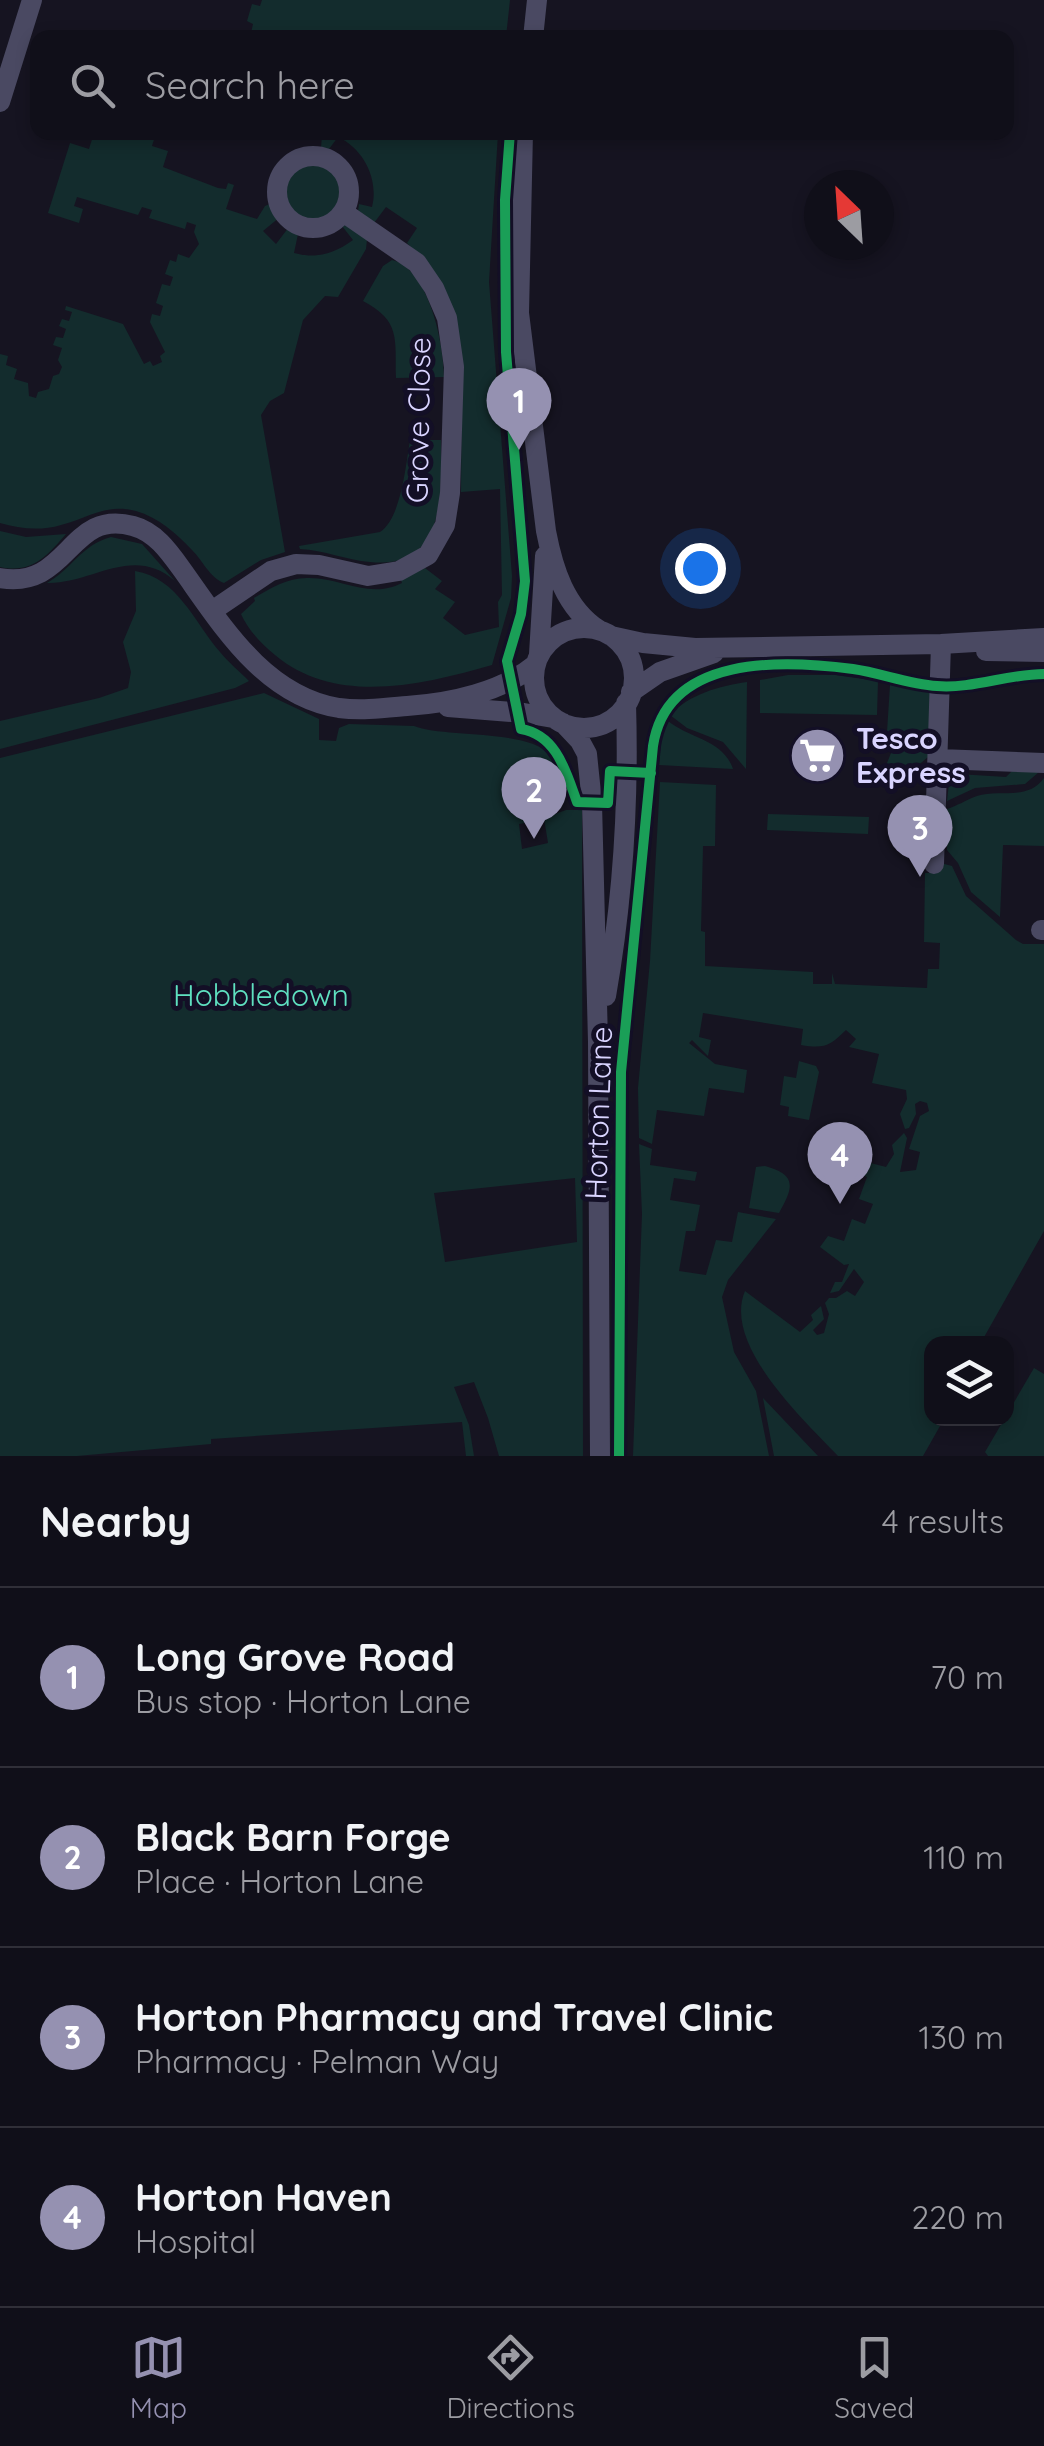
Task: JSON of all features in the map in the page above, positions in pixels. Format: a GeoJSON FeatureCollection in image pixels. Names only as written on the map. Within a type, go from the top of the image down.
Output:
{"type":"FeatureCollection","features":[{"type":"Feature","properties":{"kind":"street"},"geometry":{"type":"LineString","coordinates":[[1,93],[32,0]]}},
{"type":"Feature","properties":{"kind":"street"},"geometry":{"type":"LineString","coordinates":[[534,30],[537,0]]}},
{"type":"Feature","properties":{"kind":"street"},"geometry":{"type":"LineString","coordinates":[[524,140],[519,312],[546,531],[552,562],[567,595],[581,615],[624,648],[631,662],[629,698]]}},
{"type":"Feature","properties":{"kind":"street","name":"Grove Close"},"geometry":{"type":"LineString","coordinates":[[212,611],[271,572],[296,564],[368,576],[399,572],[428,555],[445,525],[454,367],[447,318],[417,263],[343,212]]}},
{"type":"Feature","properties":{"kind":"street"},"geometry":{"type":"LineString","coordinates":[[0,578],[26,579],[42,574],[90,531],[110,524],[144,530],[161,543],[254,662],[305,698],[348,709],[421,705],[524,712],[581,727],[600,725],[614,717],[629,698],[660,672],[736,647]]}},
{"type":"Feature","properties":{"kind":"street"},"geometry":{"type":"LineString","coordinates":[[546,531],[534,681],[536,694],[559,721]]}},
{"type":"Feature","properties":{"kind":"street"},"geometry":{"type":"LineString","coordinates":[[421,705],[489,690],[517,678],[552,639],[581,628],[666,646],[941,644],[1044,638]]}},
{"type":"Feature","properties":{"kind":"street"},"geometry":{"type":"LineString","coordinates":[[941,644],[989,651],[1044,652]]}},
{"type":"Feature","properties":{"kind":"street"},"geometry":{"type":"LineString","coordinates":[[934,864],[941,644]]}},
{"type":"Feature","properties":{"kind":"street","name":"Horton Lane"},"geometry":{"type":"LineString","coordinates":[[598,1042],[619,922],[629,773],[629,698]]}},
{"type":"Feature","properties":{"kind":"street","name":"Horton Lane"},"geometry":{"type":"LineString","coordinates":[[559,721],[583,745],[590,771],[598,1042],[600,1456]]}},
{"type":"Feature","properties":{"kind":"street"},"geometry":{"type":"LineString","coordinates":[[939,759],[1044,763]]}},
{"type":"Feature","properties":{"kind":"green space"},"geometry":{"type":"Polygon","coordinates":[[[262,0],[510,0],[507,30],[252,30],[253,24],[247,21],[252,4],[260,6],[262,0]]]}},
{"type":"Feature","properties":{"kind":"green space"},"geometry":{"type":"Polygon","coordinates":[[[92,140],[154,140],[152,146],[168,151],[163,167],[218,188],[226,189],[228,183],[234,185],[226,209],[257,219],[265,206],[272,203],[280,217],[263,231],[276,244],[289,227],[298,234],[294,253],[317,255],[339,249],[353,240],[342,226],[345,225],[367,239],[366,249],[338,297],[325,296],[303,320],[284,393],[270,401],[261,415],[285,552],[261,560],[224,583],[173,532],[136,511],[106,510],[46,528],[0,523],[0,354],[8,356],[6,365],[17,369],[14,379],[28,383],[29,396],[36,398],[38,392],[49,389],[53,376],[62,367],[58,360],[62,348],[53,345],[56,337],[63,338],[66,329],[59,326],[62,319],[69,321],[72,312],[65,310],[66,306],[123,324],[144,364],[162,362],[160,356],[165,352],[150,322],[152,314],[160,316],[163,306],[156,303],[162,284],[170,286],[173,277],[165,274],[170,260],[176,262],[178,254],[189,258],[199,244],[194,232],[196,225],[187,222],[185,229],[149,218],[152,210],[142,207],[138,215],[77,197],[74,206],[83,209],[79,223],[48,213],[70,143],[89,149],[92,140]]]}},
{"type":"Feature","properties":{"kind":"green space"},"geometry":{"type":"Polygon","coordinates":[[[322,140],[336,140],[329,149],[321,149],[322,140]]]}},
{"type":"Feature","properties":{"kind":"green space"},"geometry":{"type":"Polygon","coordinates":[[[343,140],[498,140],[489,282],[511,598],[492,665],[437,679],[380,687],[325,681],[299,671],[255,636],[241,614],[254,598],[293,580],[307,578],[366,589],[390,588],[402,583],[400,577],[425,568],[442,581],[435,589],[455,602],[443,618],[465,635],[499,627],[500,489],[461,492],[462,353],[426,263],[407,243],[417,228],[386,207],[374,223],[358,211],[359,204],[372,207],[373,186],[362,157],[343,140]]]}},
{"type":"Feature","properties":{"kind":"green space"},"geometry":{"type":"Polygon","coordinates":[[[313,163],[332,172],[341,191],[332,210],[313,219],[294,210],[285,191],[294,172],[313,163]]]}},
{"type":"Feature","properties":{"kind":"green space"},"geometry":{"type":"Polygon","coordinates":[[[392,260],[405,266],[425,292],[437,328],[444,377],[396,378],[390,324],[363,301],[383,266],[392,260]]]}},
{"type":"Feature","properties":{"kind":"green space"},"geometry":{"type":"Polygon","coordinates":[[[410,440],[441,440],[439,504],[426,541],[414,554],[395,561],[370,562],[300,549],[299,546],[380,532],[393,516],[410,440]]]}},
{"type":"Feature","properties":{"kind":"green space"},"geometry":{"type":"Polygon","coordinates":[[[0,531],[26,537],[66,534],[38,561],[11,568],[0,567],[0,531]]]}},
{"type":"Feature","properties":{"kind":"green space"},"geometry":{"type":"Polygon","coordinates":[[[111,537],[142,544],[175,581],[144,566],[128,566],[47,583],[84,551],[111,537]]]}},
{"type":"Feature","properties":{"kind":"green space"},"geometry":{"type":"Polygon","coordinates":[[[135,571],[163,582],[174,592],[220,652],[249,681],[235,688],[0,749],[0,721],[128,688],[131,672],[123,642],[136,611],[135,571]]]}},
{"type":"Feature","properties":{"kind":"green space"},"geometry":{"type":"Polygon","coordinates":[[[788,675],[835,675],[878,681],[877,715],[760,713],[760,680],[788,675]]]}},
{"type":"Feature","properties":{"kind":"green space"},"geometry":{"type":"Polygon","coordinates":[[[747,682],[746,769],[723,742],[687,728],[670,715],[706,692],[747,682]]]}},
{"type":"Feature","properties":{"kind":"green space"},"geometry":{"type":"Polygon","coordinates":[[[890,685],[932,690],[928,757],[909,773],[892,773],[887,763],[899,733],[887,732],[890,685]]]}},
{"type":"Feature","properties":{"kind":"green space","name":"Hobbledown"},"geometry":{"type":"Polygon","coordinates":[[[264,693],[319,719],[319,740],[336,741],[339,728],[349,724],[414,726],[524,741],[549,755],[565,799],[528,809],[530,822],[519,824],[522,849],[548,843],[544,818],[566,810],[582,810],[583,1456],[499,1456],[474,1382],[454,1387],[469,1425],[474,1456],[466,1456],[462,1422],[211,1439],[211,1444],[77,1456],[0,1456],[0,758],[264,693]],[[575,1178],[434,1193],[445,1262],[577,1242],[575,1178]]]}},
{"type":"Feature","properties":{"kind":"green space"},"geometry":{"type":"Polygon","coordinates":[[[667,720],[714,745],[733,769],[659,765],[662,730],[667,720]]]}},
{"type":"Feature","properties":{"kind":"green space"},"geometry":{"type":"Polygon","coordinates":[[[1012,771],[1039,772],[1025,784],[975,788],[947,801],[949,783],[958,774],[1006,777],[1012,771]]]}},
{"type":"Feature","properties":{"kind":"green space"},"geometry":{"type":"Polygon","coordinates":[[[1044,778],[1044,846],[1003,845],[1000,917],[971,892],[958,863],[947,850],[947,809],[977,796],[1030,790],[1044,778]]]}},
{"type":"Feature","properties":{"kind":"green space"},"geometry":{"type":"Polygon","coordinates":[[[660,782],[716,785],[715,846],[703,846],[701,931],[705,932],[705,966],[813,972],[813,984],[832,984],[832,973],[835,984],[927,988],[928,969],[939,969],[940,943],[924,942],[925,873],[937,873],[937,862],[952,866],[966,896],[1016,940],[1044,944],[1044,1231],[985,1336],[924,1336],[924,1426],[940,1426],[923,1456],[838,1456],[771,1381],[745,1335],[741,1312],[745,1291],[800,1332],[821,1306],[824,1319],[813,1330],[817,1335],[824,1333],[829,1314],[825,1303],[847,1291],[855,1296],[864,1282],[854,1269],[839,1291],[830,1293],[835,1282],[842,1282],[849,1264],[844,1265],[820,1247],[828,1236],[844,1241],[852,1219],[865,1224],[873,1204],[859,1199],[867,1177],[852,1171],[855,1159],[886,1167],[894,1154],[892,1145],[904,1133],[907,1138],[900,1172],[916,1170],[920,1152],[909,1149],[920,1116],[929,1111],[927,1103],[915,1104],[916,1114],[905,1129],[900,1114],[907,1099],[906,1090],[872,1083],[879,1054],[849,1047],[856,1039],[846,1030],[826,1045],[809,1046],[801,1045],[803,1029],[703,1013],[699,1037],[711,1040],[708,1056],[692,1040],[689,1043],[715,1064],[747,1070],[744,1093],[709,1088],[704,1116],[657,1110],[652,1144],[639,1138],[638,1088],[660,782]]]}},
{"type":"Feature","properties":{"kind":"green space"},"geometry":{"type":"Polygon","coordinates":[[[768,814],[869,817],[868,834],[767,830],[768,814]]]}},
{"type":"Feature","properties":{"kind":"green space"},"geometry":{"type":"Polygon","coordinates":[[[799,1061],[816,1066],[819,1072],[809,1120],[788,1116],[789,1107],[780,1105],[784,1076],[796,1078],[799,1061]]]}},
{"type":"Feature","properties":{"kind":"green space"},"geometry":{"type":"Polygon","coordinates":[[[639,1144],[652,1149],[650,1165],[697,1172],[695,1181],[674,1178],[670,1200],[700,1205],[695,1231],[686,1231],[679,1271],[706,1275],[716,1240],[732,1242],[738,1212],[776,1219],[728,1280],[722,1297],[734,1352],[756,1391],[769,1456],[633,1456],[642,1214],[639,1144]]]}},
{"type":"Feature","properties":{"kind":"green space"},"geometry":{"type":"Polygon","coordinates":[[[765,1166],[783,1174],[790,1184],[779,1213],[749,1208],[756,1167],[765,1166]]]}},
{"type":"Feature","properties":{"kind":"green space"},"geometry":{"type":"Polygon","coordinates":[[[1034,1368],[1044,1374],[1044,1456],[988,1456],[985,1452],[1000,1426],[1014,1426],[1014,1402],[1034,1368]]]}},
{"type":"Feature","properties":{"kind":"green space"},"geometry":{"type":"Polygon","coordinates":[[[763,1398],[818,1456],[774,1456],[763,1398]]]}},
{"type":"Feature","properties":{"kind":"cycle path"},"geometry":{"type":"LineString","coordinates":[[509,140],[505,200],[506,352],[525,581],[521,614],[507,661],[521,729],[552,747],[577,802],[608,803],[610,771],[651,773]]}},
{"type":"Feature","properties":{"kind":"cycle path"},"geometry":{"type":"LineString","coordinates":[[619,1456],[621,1072],[653,746],[663,716],[680,694],[704,679],[763,665],[853,669],[937,686],[1044,674]]}},
{"type":"Feature","properties":{"kind":"place","name":"Long Grove Road"},"geometry":{"type":"Point","coordinates":[519,450]}},
{"type":"Feature","properties":{"kind":"place","name":"Tesco Express"},"geometry":{"type":"Point","coordinates":[817,755]}},
{"type":"Feature","properties":{"kind":"place","name":"Black Barn Forge"},"geometry":{"type":"Point","coordinates":[534,839]}},
{"type":"Feature","properties":{"kind":"place","name":"Horton Pharmacy and Travel Clinic"},"geometry":{"type":"Point","coordinates":[920,877]}},
{"type":"Feature","properties":{"kind":"place","name":"Horton Haven"},"geometry":{"type":"Point","coordinates":[840,1204]}}]}
